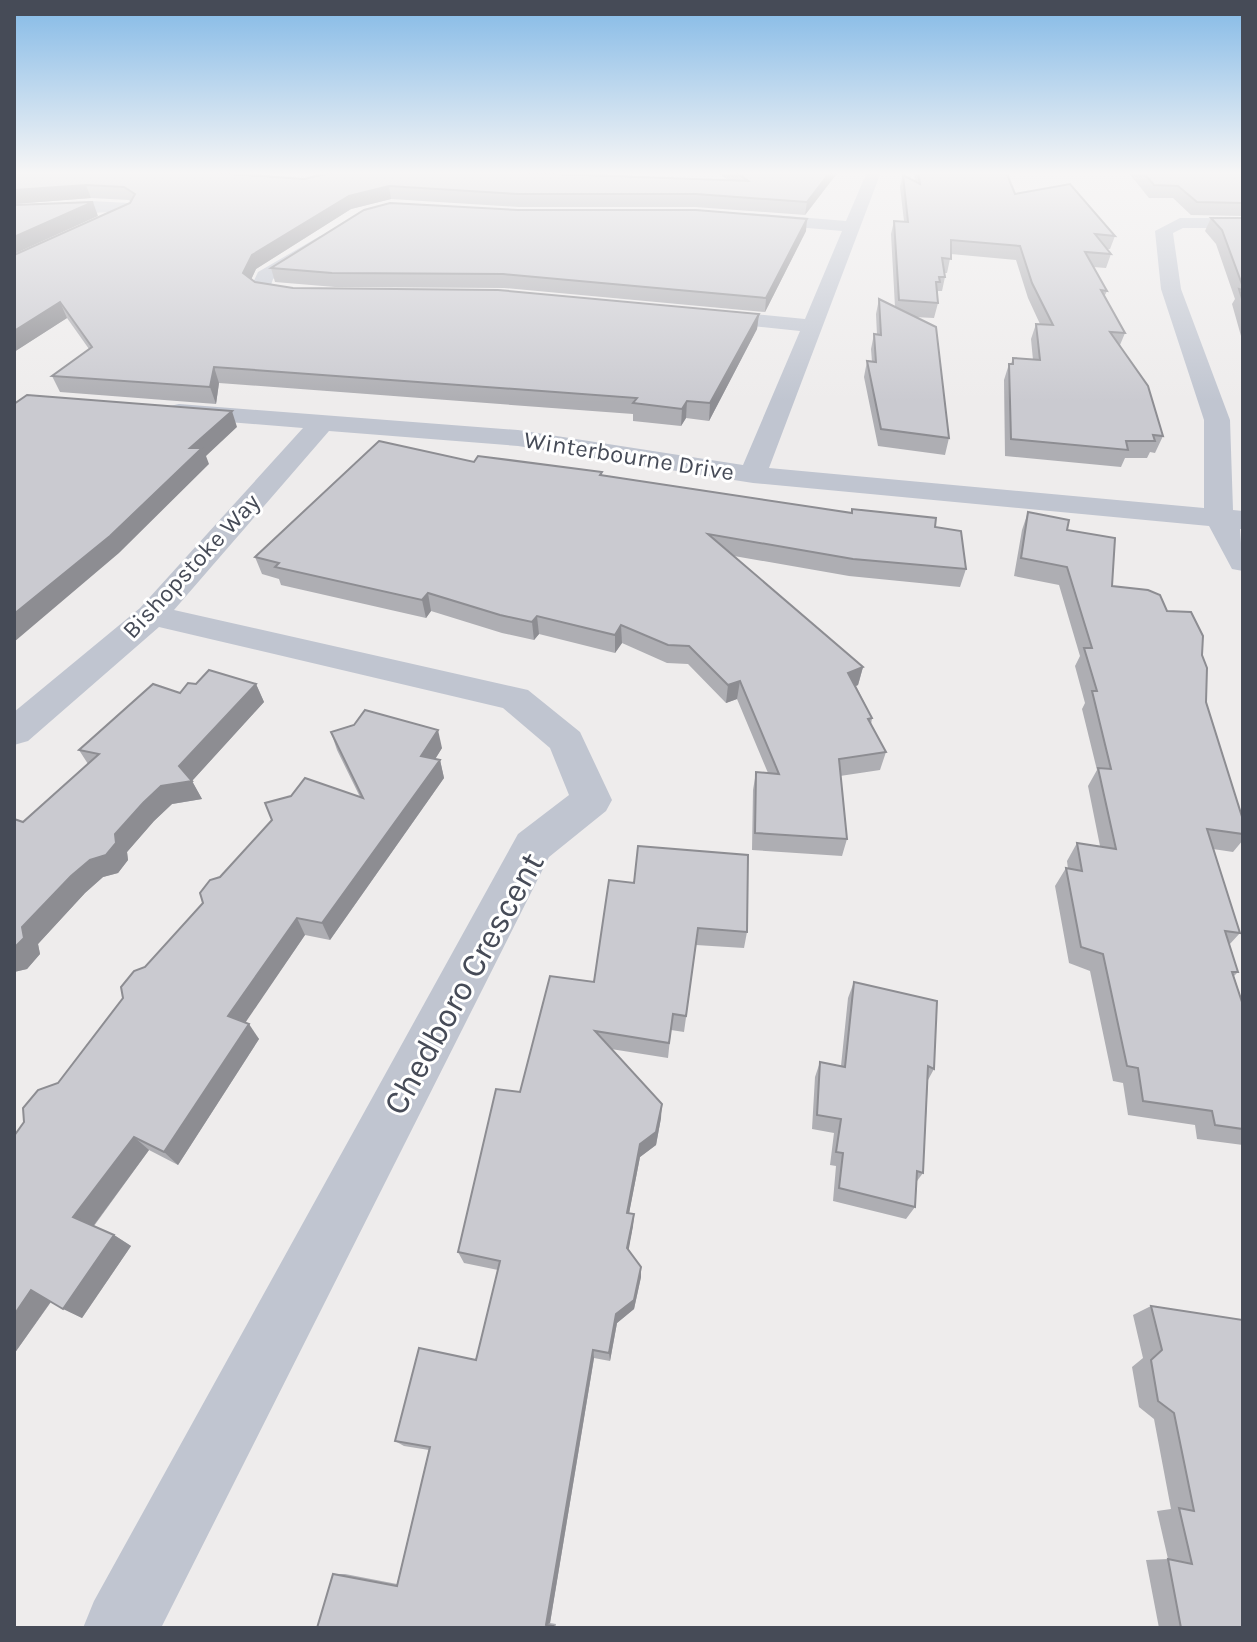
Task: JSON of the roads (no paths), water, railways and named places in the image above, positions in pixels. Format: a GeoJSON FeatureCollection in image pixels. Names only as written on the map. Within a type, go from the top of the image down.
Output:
{"type":"FeatureCollection","features":[{"type":"Feature","properties":{"kind":"street"},"geometry":{"type":"LineString","coordinates":[[14,264],[47,249]]}},
{"type":"Feature","properties":{"kind":"street"},"geometry":{"type":"LineString","coordinates":[[308,249],[265,276],[260,289],[291,295],[334,294]]}},
{"type":"Feature","properties":{"kind":"street"},"geometry":{"type":"LineString","coordinates":[[753,475],[843,249]]}},
{"type":"Feature","properties":{"kind":"street"},"geometry":{"type":"LineString","coordinates":[[1166,249],[1171,289],[1217,420],[1231,518],[1243,562]]}},
{"type":"Feature","properties":{"kind":"street"},"geometry":{"type":"LineString","coordinates":[[688,313],[812,326]]}},
{"type":"Feature","properties":{"kind":"street","name":"Winterbourne Drive"},"geometry":{"type":"LineString","coordinates":[[153,410],[518,438],[753,475],[1231,518]]}},
{"type":"Feature","properties":{"kind":"street"},"geometry":{"type":"LineString","coordinates":[[1217,420],[1243,445]]}},
{"type":"Feature","properties":{"kind":"street","name":"Bishopstoke Way"},"geometry":{"type":"LineString","coordinates":[[14,732],[152,615],[323,422]]}},
{"type":"Feature","properties":{"kind":"street","name":"Chedboro Crescent"},"geometry":{"type":"LineString","coordinates":[[121,1628],[533,846],[591,800],[566,741],[515,699],[152,615]]}}]}
